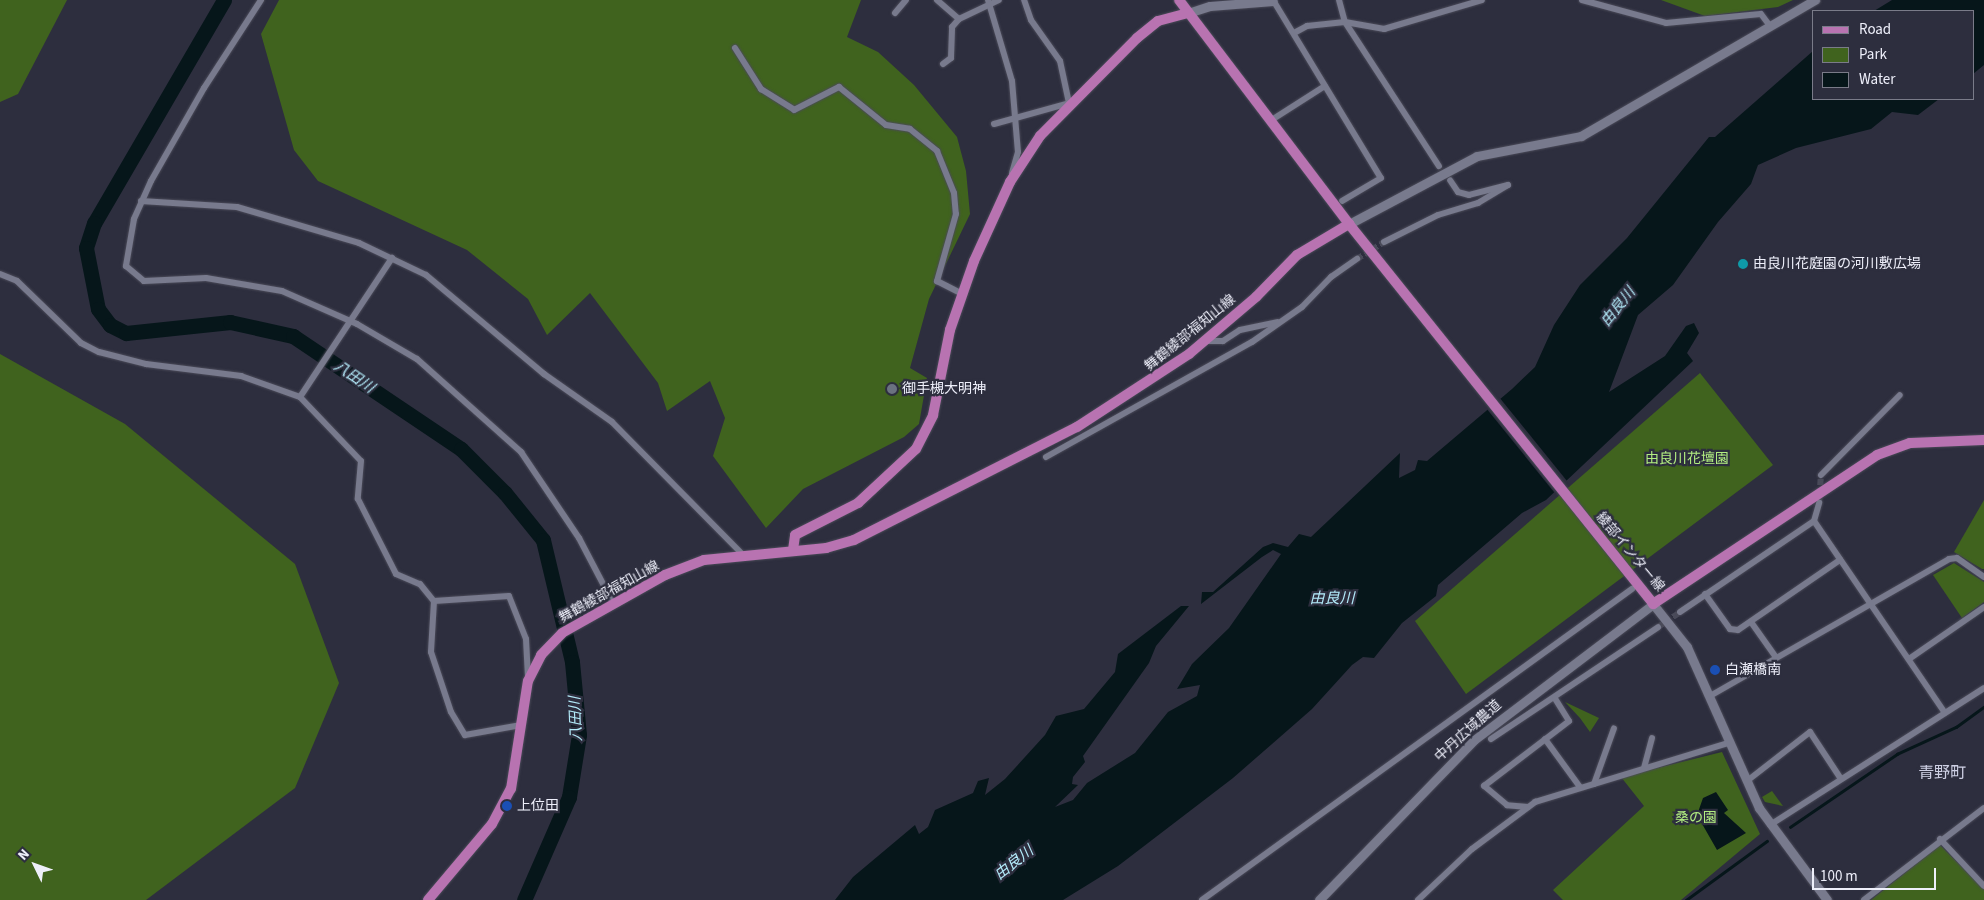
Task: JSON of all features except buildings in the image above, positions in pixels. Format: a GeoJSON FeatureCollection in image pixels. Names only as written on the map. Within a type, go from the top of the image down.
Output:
{"type":"FeatureCollection","features":[{"type":"Feature","properties":{"kind":"main road"},"geometry":{"type":"LineString","coordinates":[[1178,0],[1349,224]]}},
{"type":"Feature","properties":{"kind":"main road"},"geometry":{"type":"LineString","coordinates":[[793,550],[795,535],[858,503],[916,449],[934,409],[950,330],[962,294],[1010,182],[1069,103],[1158,21],[1188,13]]}},
{"type":"Feature","properties":{"kind":"main road","name":"綾部インター線"},"geometry":{"type":"LineString","coordinates":[[1349,224],[1385,266],[1632,585],[1653,604],[1877,454],[1910,442],[1983,438]]}},
{"type":"Feature","properties":{"kind":"main road","name":"舞鶴綾部福知山線"},"geometry":{"type":"LineString","coordinates":[[428,900],[492,824],[511,789],[528,681],[532,670],[562,633],[596,612],[665,575],[741,553],[793,550],[854,540],[1077,427],[1152,382],[1207,341],[1297,255],[1349,224]]}},
{"type":"Feature","properties":{"kind":"street"},"geometry":{"type":"LineString","coordinates":[[262,0],[204,88],[141,201],[125,255],[126,266],[136,277],[144,281],[206,278],[270,288],[351,322],[417,359],[506,435],[572,527],[613,603]]}},
{"type":"Feature","properties":{"kind":"street"},"geometry":{"type":"LineString","coordinates":[[894,13],[906,0]]}},
{"type":"Feature","properties":{"kind":"street"},"geometry":{"type":"LineString","coordinates":[[937,0],[959,19]]}},
{"type":"Feature","properties":{"kind":"street"},"geometry":{"type":"LineString","coordinates":[[943,64],[951,58],[952,27],[959,19],[988,3],[999,0]]}},
{"type":"Feature","properties":{"kind":"street"},"geometry":{"type":"LineString","coordinates":[[994,124],[1069,103],[1060,61],[1031,20],[1024,0]]}},
{"type":"Feature","properties":{"kind":"street"},"geometry":{"type":"LineString","coordinates":[[1188,13],[1210,6],[1273,0],[1381,178],[1342,201]]}},
{"type":"Feature","properties":{"kind":"street"},"geometry":{"type":"LineString","coordinates":[[1339,0],[1345,22],[1440,166]]}},
{"type":"Feature","properties":{"kind":"street"},"geometry":{"type":"LineString","coordinates":[[1294,33],[1307,26],[1345,22],[1384,29],[1482,0]]}},
{"type":"Feature","properties":{"kind":"street"},"geometry":{"type":"LineString","coordinates":[[1582,0],[1666,24],[1761,14],[1770,26]]}},
{"type":"Feature","properties":{"kind":"street"},"geometry":{"type":"LineString","coordinates":[[1349,224],[1476,156],[1581,136],[1815,0]]}},
{"type":"Feature","properties":{"kind":"street"},"geometry":{"type":"LineString","coordinates":[[988,3],[1012,81],[1018,152],[1010,182]]}},
{"type":"Feature","properties":{"kind":"street"},"geometry":{"type":"LineString","coordinates":[[735,48],[761,89],[794,110],[838,88],[886,125],[910,129],[937,151],[954,193],[956,214],[937,281],[962,294]]}},
{"type":"Feature","properties":{"kind":"street"},"geometry":{"type":"LineString","coordinates":[[1270,121],[1325,86]]}},
{"type":"Feature","properties":{"kind":"street"},"geometry":{"type":"LineString","coordinates":[[1384,242],[1438,215],[1478,203],[1508,185],[1469,195],[1458,192],[1450,180]]}},
{"type":"Feature","properties":{"kind":"street"},"geometry":{"type":"LineString","coordinates":[[141,201],[237,207],[359,243],[392,258],[453,295],[544,374],[612,422],[741,553]]}},
{"type":"Feature","properties":{"kind":"street"},"geometry":{"type":"LineString","coordinates":[[300,397],[392,258]]}},
{"type":"Feature","properties":{"kind":"street"},"geometry":{"type":"LineString","coordinates":[[1046,456],[1281,321],[1357,259]]}},
{"type":"Feature","properties":{"kind":"street"},"geometry":{"type":"LineString","coordinates":[[0,274],[17,280],[81,343],[99,352],[146,364],[241,376],[300,397],[361,461],[358,499],[396,574],[420,584],[434,601],[431,652],[451,712],[465,735],[521,725]]}},
{"type":"Feature","properties":{"kind":"street"},"geometry":{"type":"LineString","coordinates":[[1207,341],[1223,341],[1240,330],[1281,321]]}},
{"type":"Feature","properties":{"kind":"street"},"geometry":{"type":"LineString","coordinates":[[1821,475],[1900,395]]}},
{"type":"Feature","properties":{"kind":"street"},"geometry":{"type":"LineString","coordinates":[[1680,612],[1814,520],[1819,503]]}},
{"type":"Feature","properties":{"kind":"street"},"geometry":{"type":"LineString","coordinates":[[1814,520],[1945,713]]}},
{"type":"Feature","properties":{"kind":"street"},"geometry":{"type":"LineString","coordinates":[[1710,696],[1774,656],[1950,559],[1957,558],[1984,577]]}},
{"type":"Feature","properties":{"kind":"street"},"geometry":{"type":"LineString","coordinates":[[1705,594],[1730,629],[1738,630],[1840,560]]}},
{"type":"Feature","properties":{"kind":"street"},"geometry":{"type":"LineString","coordinates":[[1202,900],[1632,585]]}},
{"type":"Feature","properties":{"kind":"street"},"geometry":{"type":"LineString","coordinates":[[434,601],[509,596],[526,639],[528,681]]}},
{"type":"Feature","properties":{"kind":"street"},"geometry":{"type":"LineString","coordinates":[[1653,604],[1687,647],[1710,696],[1728,743],[1770,825],[1827,900]]}},
{"type":"Feature","properties":{"kind":"street","name":"中丹広域農道"},"geometry":{"type":"LineString","coordinates":[[1319,900],[1474,740],[1653,604]]}},
{"type":"Feature","properties":{"kind":"street"},"geometry":{"type":"LineString","coordinates":[[1909,659],[1984,607]]}},
{"type":"Feature","properties":{"kind":"street"},"geometry":{"type":"LineString","coordinates":[[1751,622],[1774,656]]}},
{"type":"Feature","properties":{"kind":"street"},"geometry":{"type":"LineString","coordinates":[[1492,739],[1555,699],[1658,627]]}},
{"type":"Feature","properties":{"kind":"street"},"geometry":{"type":"LineString","coordinates":[[1770,825],[1984,688]]}},
{"type":"Feature","properties":{"kind":"street"},"geometry":{"type":"LineString","coordinates":[[1528,807],[1507,805],[1484,786],[1569,721],[1555,699]]}},
{"type":"Feature","properties":{"kind":"street"},"geometry":{"type":"LineString","coordinates":[[1594,784],[1614,728]]}},
{"type":"Feature","properties":{"kind":"street"},"geometry":{"type":"LineString","coordinates":[[1748,781],[1810,732],[1841,779]]}},
{"type":"Feature","properties":{"kind":"street"},"geometry":{"type":"LineString","coordinates":[[1644,768],[1652,738]]}},
{"type":"Feature","properties":{"kind":"street"},"geometry":{"type":"LineString","coordinates":[[1545,739],[1580,788]]}},
{"type":"Feature","properties":{"kind":"street"},"geometry":{"type":"LineString","coordinates":[[1418,900],[1472,849],[1528,807],[1580,788],[1728,743]]}},
{"type":"Feature","properties":{"kind":"street"},"geometry":{"type":"LineString","coordinates":[[1864,900],[1940,839],[1984,808]]}},
{"type":"Feature","properties":{"kind":"street"},"geometry":{"type":"LineString","coordinates":[[1940,839],[1984,886]]}},
{"type":"Feature","properties":{"kind":"green space"},"geometry":{"type":"Polygon","coordinates":[[[0,0],[67,0],[18,94],[0,102],[0,0]]]}},
{"type":"Feature","properties":{"kind":"green space"},"geometry":{"type":"Polygon","coordinates":[[[279,0],[861,0],[847,37],[878,52],[914,85],[957,137],[966,171],[970,214],[929,299],[910,368],[927,378],[919,424],[904,437],[803,489],[766,528],[713,456],[725,418],[710,381],[667,411],[658,383],[590,293],[547,335],[528,299],[467,250],[318,181],[294,150],[261,34],[279,0]]]}},
{"type":"Feature","properties":{"kind":"green space"},"geometry":{"type":"Polygon","coordinates":[[[1661,0],[1793,0],[1778,7],[1705,16],[1661,0]]]}},
{"type":"Feature","properties":{"kind":"green space"},"geometry":{"type":"Polygon","coordinates":[[[0,354],[125,424],[295,564],[339,683],[295,788],[146,900],[0,900],[0,354]]]}},
{"type":"Feature","properties":{"kind":"green space","name":"由良川花壇園"},"geometry":{"type":"Polygon","coordinates":[[[1700,373],[1773,465],[1466,694],[1415,621],[1700,373]]]}},
{"type":"Feature","properties":{"kind":"green space"},"geometry":{"type":"Polygon","coordinates":[[[1984,500],[1984,569],[1982,569],[1954,552],[1984,500]]]}},
{"type":"Feature","properties":{"kind":"green space"},"geometry":{"type":"Polygon","coordinates":[[[1954,563],[1984,582],[1984,602],[1962,618],[1933,575],[1954,563]]]}},
{"type":"Feature","properties":{"kind":"green space"},"geometry":{"type":"Polygon","coordinates":[[[1565,702],[1599,718],[1590,732],[1580,718],[1565,702]]]}},
{"type":"Feature","properties":{"kind":"green space","name":"桑の園"},"geometry":{"type":"Polygon","coordinates":[[[1722,752],[1760,834],[1681,900],[1563,900],[1553,890],[1644,806],[1621,777],[1722,752]]]}},
{"type":"Feature","properties":{"kind":"green space"},"geometry":{"type":"Polygon","coordinates":[[[1772,791],[1783,806],[1765,802],[1762,797],[1772,791]]]}},
{"type":"Feature","properties":{"kind":"green space"},"geometry":{"type":"Polygon","coordinates":[[[1940,845],[1984,889],[1984,900],[1871,900],[1940,845]]]}},
{"type":"Feature","properties":{"kind":"water"},"geometry":{"type":"Polygon","coordinates":[[[1892,0],[1984,0],[1984,65],[1974,73],[1974,10],[1876,10],[1892,0]]]}},
{"type":"Feature","properties":{"kind":"water","name":"由良川"},"geometry":{"type":"Polygon","coordinates":[[[1812,52],[1812,100],[1938,100],[1918,115],[1892,112],[1871,129],[1796,148],[1758,165],[1751,184],[1718,222],[1673,285],[1638,315],[1609,392],[1665,356],[1686,326],[1694,323],[1699,333],[1687,353],[1693,361],[1546,500],[1522,513],[1438,585],[1436,596],[1402,623],[1374,658],[1363,657],[1352,665],[1312,709],[1233,778],[1118,866],[1063,900],[835,900],[853,877],[915,825],[919,834],[928,827],[935,810],[973,793],[978,781],[989,778],[985,795],[1005,779],[1045,735],[1056,716],[1084,709],[1115,672],[1118,654],[1181,606],[1189,606],[1156,646],[1149,663],[1083,756],[1085,762],[1073,777],[1072,784],[1078,785],[1055,807],[1073,800],[1087,783],[1135,753],[1168,712],[1197,696],[1200,685],[1177,689],[1192,664],[1229,628],[1281,554],[1273,550],[1201,604],[1202,592],[1213,592],[1263,547],[1273,543],[1288,547],[1299,534],[1311,537],[1400,453],[1399,478],[1415,470],[1418,460],[1427,461],[1512,389],[1535,367],[1554,325],[1580,285],[1627,238],[1709,137],[1715,137],[1812,52]]]}},
{"type":"Feature","properties":{"kind":"water"},"geometry":{"type":"Polygon","coordinates":[[[1716,792],[1728,810],[1724,813],[1746,833],[1717,850],[1697,815],[1703,798],[1716,792]]]}},
{"type":"Feature","properties":{"kind":"pier"},"geometry":{"type":"Polygon","coordinates":[[[1499,397],[1568,482],[1555,493],[1486,408],[1499,397]]]}},
{"type":"Feature","properties":{"kind":"waterway","name":"八田川"},"geometry":{"type":"LineString","coordinates":[[224,0],[94,223],[86,248],[98,309],[110,325],[126,333],[230,322],[293,336],[461,449],[505,493],[543,540],[572,662],[579,735],[569,797],[524,900]]}},
{"type":"Feature","properties":{"kind":"waterway"},"geometry":{"type":"LineString","coordinates":[[1790,827],[1897,754],[1956,727],[1984,707]]}},
{"type":"Feature","properties":{"kind":"waterway"},"geometry":{"type":"LineString","coordinates":[[1686,900],[1767,841]]}},
{"type":"Feature","properties":{"kind":"tunnel"},"geometry":{"type":"LineString","coordinates":[[1357,259],[1384,242]]}},
{"type":"Feature","properties":{"kind":"tunnel"},"geometry":{"type":"LineString","coordinates":[[1819,503],[1821,475]]}},
{"type":"Feature","properties":{"kind":"tunnel"},"geometry":{"type":"LineString","coordinates":[[1658,627],[1680,612]]}},
{"type":"Feature","properties":{"kind":"place","name":"由良川花庭園の河川敷広場"},"geometry":{"type":"Point","coordinates":[1743,264]}},
{"type":"Feature","properties":{"kind":"place","name":"御手槻大明神"},"geometry":{"type":"Point","coordinates":[892,389]}},
{"type":"Feature","properties":{"kind":"place","name":"白瀬橋南"},"geometry":{"type":"Point","coordinates":[1715,670]}},
{"type":"Feature","properties":{"kind":"place","name":"上位田"},"geometry":{"type":"Point","coordinates":[507,806]}},
{"type":"Feature","properties":{"kind":"district","name":"青野町"},"geometry":{"type":"Point","coordinates":[1942,773]}}]}
